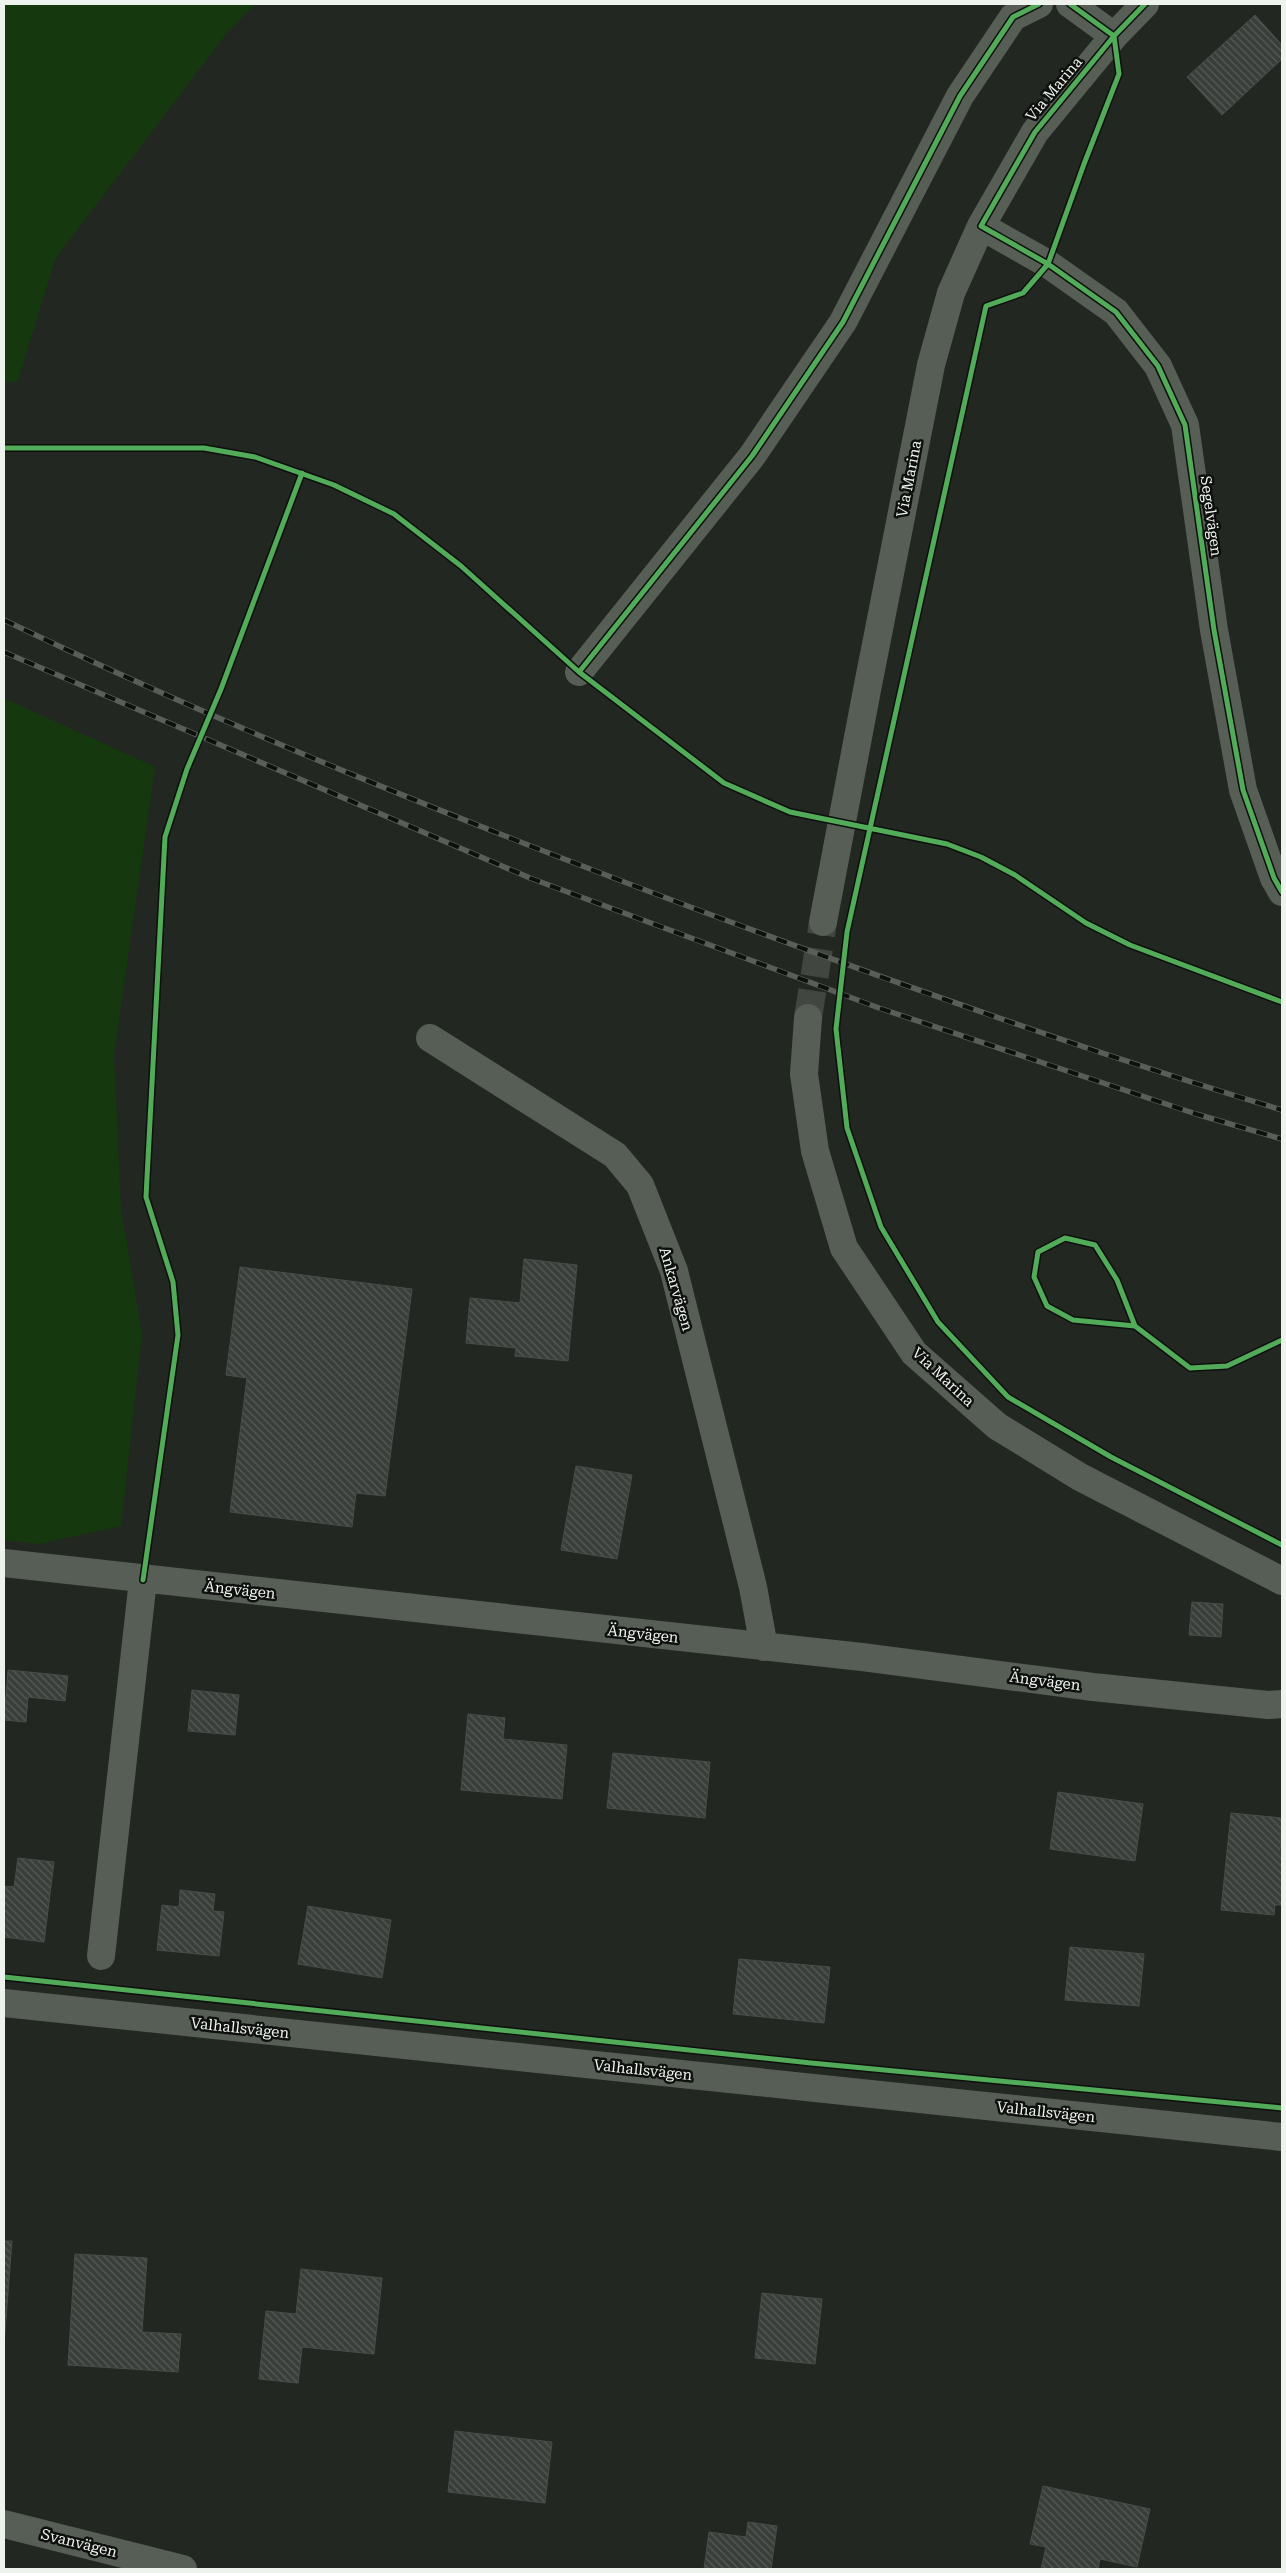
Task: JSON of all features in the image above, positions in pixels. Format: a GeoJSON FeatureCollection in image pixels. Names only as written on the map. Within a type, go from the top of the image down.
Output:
{"type":"FeatureCollection","features":[{"type":"Feature","properties":{"kind":"street"},"geometry":{"type":"LineString","coordinates":[[579,672],[757,448],[843,322],[960,96],[1013,17],[1039,4]]}},
{"type":"Feature","properties":{"kind":"street"},"geometry":{"type":"LineString","coordinates":[[1070,4],[1114,36]]}},
{"type":"Feature","properties":{"kind":"street","name":"Via Marina"},"geometry":{"type":"LineString","coordinates":[[824,922],[866,690],[931,365],[952,293],[981,226],[1035,132],[1114,36],[1145,4]]}},
{"type":"Feature","properties":{"kind":"street","name":"Segelvägen"},"geometry":{"type":"LineString","coordinates":[[981,226],[1048,264],[1116,312],[1158,366],[1185,425],[1214,630],[1243,790],[1274,878],[1282,892]]}},
{"type":"Feature","properties":{"kind":"street","name":"Via Marina"},"geometry":{"type":"LineString","coordinates":[[808,1018],[804,1074],[815,1151],[844,1248],[914,1353],[1005,1431],[1080,1477],[1282,1581]]}},
{"type":"Feature","properties":{"kind":"street","name":"Ankarvägen"},"geometry":{"type":"LineString","coordinates":[[430,1038],[615,1155],[640,1185],[674,1270],[753,1587],[764,1647]]}},
{"type":"Feature","properties":{"kind":"street","name":"Ängvägen"},"geometry":{"type":"LineString","coordinates":[[4,1563],[143,1580],[764,1647],[1093,1687],[1268,1705],[1282,1704]]}},
{"type":"Feature","properties":{"kind":"street"},"geometry":{"type":"LineString","coordinates":[[101,1956],[143,1580]]}},
{"type":"Feature","properties":{"kind":"street","name":"Valhallsvägen"},"geometry":{"type":"LineString","coordinates":[[4,2003],[1282,2137]]}},
{"type":"Feature","properties":{"kind":"street","name":"Svanvägen"},"geometry":{"type":"LineString","coordinates":[[4,2524],[183,2569]]}},
{"type":"Feature","properties":{"kind":"green space"},"geometry":{"type":"Polygon","coordinates":[[[4,4],[255,4],[226,34],[55,259],[18,381],[4,383],[4,4]]]}},
{"type":"Feature","properties":{"kind":"green space"},"geometry":{"type":"Polygon","coordinates":[[[4,698],[155,767],[114,1055],[121,1209],[142,1334],[121,1526],[39,1544],[4,1540],[4,698]]]}},
{"type":"Feature","properties":{"kind":"building"},"geometry":{"type":"Polygon","coordinates":[[[1255,15],[1282,45],[1282,59],[1222,115],[1187,77],[1255,15]]]}},
{"type":"Feature","properties":{"kind":"building"},"geometry":{"type":"Polygon","coordinates":[[[524,1259],[577,1265],[568,1361],[515,1356],[516,1348],[466,1343],[470,1298],[520,1303],[524,1259]]]}},
{"type":"Feature","properties":{"kind":"building"},"geometry":{"type":"Polygon","coordinates":[[[240,1267],[412,1289],[385,1496],[356,1493],[352,1527],[230,1512],[247,1378],[226,1375],[240,1267]]]}},
{"type":"Feature","properties":{"kind":"building"},"geometry":{"type":"Polygon","coordinates":[[[576,1466],[632,1475],[617,1559],[561,1550],[576,1466]]]}},
{"type":"Feature","properties":{"kind":"building"},"geometry":{"type":"Polygon","coordinates":[[[1192,1602],[1223,1604],[1221,1637],[1189,1635],[1192,1602]]]}},
{"type":"Feature","properties":{"kind":"building"},"geometry":{"type":"Polygon","coordinates":[[[8,1670],[68,1676],[65,1701],[28,1697],[26,1722],[4,1720],[8,1670]]]}},
{"type":"Feature","properties":{"kind":"building"},"geometry":{"type":"Polygon","coordinates":[[[192,1690],[239,1695],[235,1735],[188,1731],[192,1690]]]}},
{"type":"Feature","properties":{"kind":"building"},"geometry":{"type":"Polygon","coordinates":[[[468,1714],[505,1718],[503,1739],[567,1745],[562,1799],[461,1790],[468,1714]]]}},
{"type":"Feature","properties":{"kind":"building"},"geometry":{"type":"Polygon","coordinates":[[[613,1753],[710,1762],[705,1818],[607,1808],[613,1753]]]}},
{"type":"Feature","properties":{"kind":"building"},"geometry":{"type":"Polygon","coordinates":[[[1058,1792],[1143,1804],[1135,1861],[1050,1849],[1058,1792]]]}},
{"type":"Feature","properties":{"kind":"building"},"geometry":{"type":"Polygon","coordinates":[[[1231,1813],[1282,1818],[1280,1852],[1282,1853],[1282,1905],[1275,1905],[1274,1915],[1221,1910],[1231,1813]]]}},
{"type":"Feature","properties":{"kind":"building"},"geometry":{"type":"Polygon","coordinates":[[[18,1858],[54,1862],[44,1942],[4,1937],[4,1886],[14,1887],[18,1858]]]}},
{"type":"Feature","properties":{"kind":"building"},"geometry":{"type":"Polygon","coordinates":[[[180,1890],[215,1894],[213,1911],[224,1912],[219,1956],[157,1950],[162,1905],[179,1907],[180,1890]]]}},
{"type":"Feature","properties":{"kind":"building"},"geometry":{"type":"Polygon","coordinates":[[[308,1906],[391,1920],[382,1978],[298,1964],[308,1906]]]}},
{"type":"Feature","properties":{"kind":"building"},"geometry":{"type":"Polygon","coordinates":[[[1070,1947],[1144,1954],[1139,2006],[1065,2000],[1070,1947]]]}},
{"type":"Feature","properties":{"kind":"building"},"geometry":{"type":"Polygon","coordinates":[[[739,1959],[830,1967],[824,2023],[733,2014],[739,1959]]]}},
{"type":"Feature","properties":{"kind":"building"},"geometry":{"type":"Polygon","coordinates":[[[4,2241],[12,2241],[4,2345],[4,2241]]]}},
{"type":"Feature","properties":{"kind":"building"},"geometry":{"type":"Polygon","coordinates":[[[75,2254],[147,2258],[142,2332],[181,2334],[178,2372],[68,2365],[75,2254]]]}},
{"type":"Feature","properties":{"kind":"building"},"geometry":{"type":"Polygon","coordinates":[[[301,2269],[382,2278],[374,2354],[302,2347],[298,2383],[259,2379],[266,2311],[296,2314],[301,2269]]]}},
{"type":"Feature","properties":{"kind":"building"},"geometry":{"type":"Polygon","coordinates":[[[762,2293],[822,2299],[815,2364],[755,2358],[762,2293]]]}},
{"type":"Feature","properties":{"kind":"building"},"geometry":{"type":"Polygon","coordinates":[[[455,2431],[552,2442],[545,2503],[448,2492],[455,2431]]]}},
{"type":"Feature","properties":{"kind":"building"},"geometry":{"type":"Polygon","coordinates":[[[1043,2486],[1150,2509],[1137,2567],[1100,2559],[1098,2569],[1041,2569],[1046,2547],[1030,2544],[1043,2486]]]}},
{"type":"Feature","properties":{"kind":"building"},"geometry":{"type":"Polygon","coordinates":[[[748,2522],[777,2526],[771,2569],[704,2569],[709,2532],[746,2537],[748,2522]]]}},
{"type":"Feature","properties":{"kind":"tunnel"},"geometry":{"type":"LineString","coordinates":[[808,1018],[823,922]]}},
{"type":"Feature","properties":{"kind":"railway"},"geometry":{"type":"LineString","coordinates":[[4,620],[90,661],[265,738],[531,846],[780,940],[922,991],[1138,1065],[1282,1110]]}},
{"type":"Feature","properties":{"kind":"railway"},"geometry":{"type":"LineString","coordinates":[[4,652],[530,878],[879,1008],[1196,1114],[1282,1139]]}},
{"type":"Feature","properties":{"kind":"cycle path"},"geometry":{"type":"LineString","coordinates":[[579,672],[752,456],[843,322],[960,96],[1013,17],[1039,4]]}},
{"type":"Feature","properties":{"kind":"cycle path"},"geometry":{"type":"LineString","coordinates":[[1070,4],[1114,36],[1119,74],[1048,264],[1023,293],[986,306],[847,932],[836,1029],[847,1128],[881,1227],[938,1322],[1008,1397],[1111,1457],[1282,1545]]}},
{"type":"Feature","properties":{"kind":"cycle path"},"geometry":{"type":"LineString","coordinates":[[1145,4],[1114,36],[1035,132],[981,226],[1048,264],[1116,312],[1158,366],[1185,425],[1214,630],[1243,790],[1274,878],[1282,892]]}},
{"type":"Feature","properties":{"kind":"cycle path"},"geometry":{"type":"LineString","coordinates":[[4,448],[204,448],[255,457],[334,485],[394,514],[461,566],[579,672],[724,783],[790,812],[947,844],[981,857],[1015,875],[1086,923],[1130,945],[1282,1002]]}},
{"type":"Feature","properties":{"kind":"cycle path"},"geometry":{"type":"LineString","coordinates":[[143,1580],[178,1335],[173,1282],[146,1197],[165,837],[187,769],[221,689],[302,473]]}},
{"type":"Feature","properties":{"kind":"cycle path"},"geometry":{"type":"LineString","coordinates":[[1135,1326],[1117,1280],[1095,1245],[1065,1238],[1038,1252],[1034,1277],[1047,1306],[1073,1320],[1135,1326],[1190,1368],[1227,1366],[1282,1340]]}},
{"type":"Feature","properties":{"kind":"cycle path"},"geometry":{"type":"LineString","coordinates":[[4,1977],[811,2063],[1282,2108]]}}]}
